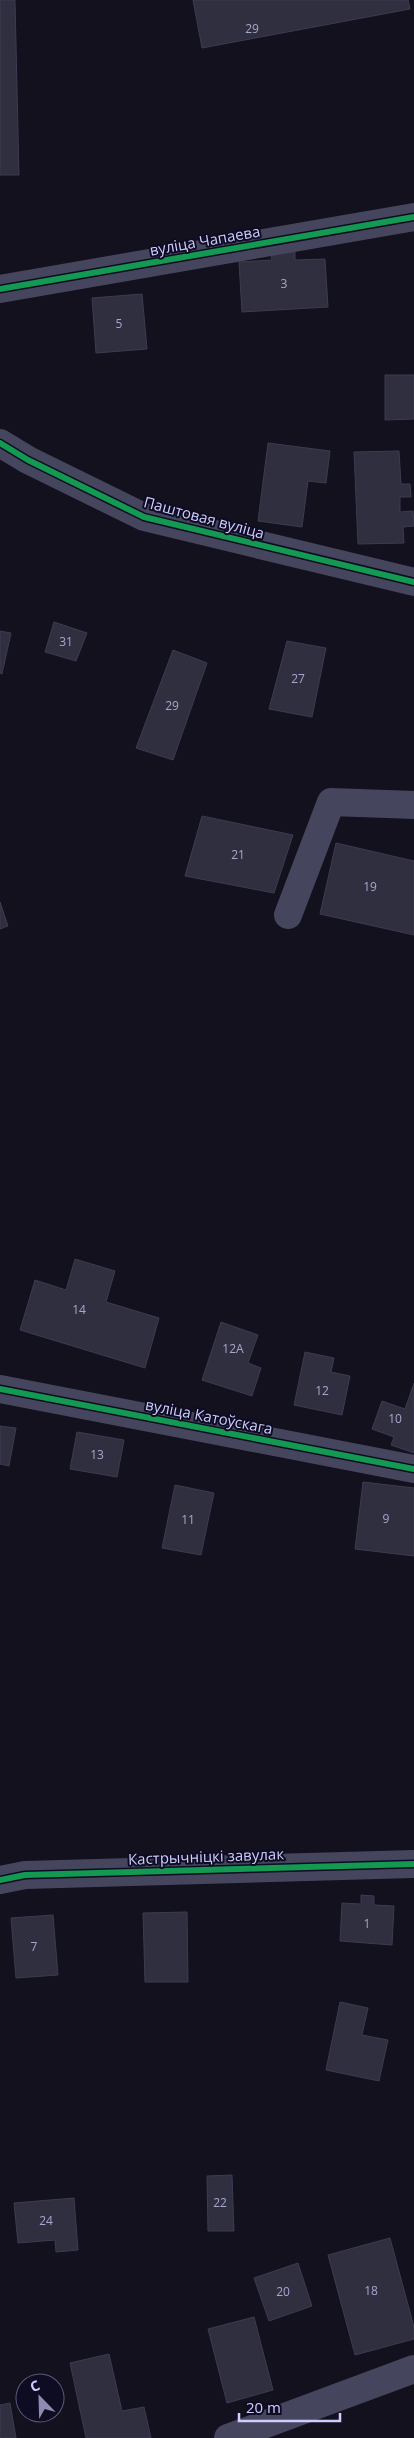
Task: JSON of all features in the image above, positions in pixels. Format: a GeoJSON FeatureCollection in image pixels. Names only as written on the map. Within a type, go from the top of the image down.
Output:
{"type":"FeatureCollection","features":[{"type":"Feature","properties":{"kind":"street","name":"вуліца Чапаева"},"geometry":{"type":"LineString","coordinates":[[0,289],[414,217]]}},
{"type":"Feature","properties":{"kind":"street","name":"Паштовая вуліца"},"geometry":{"type":"LineString","coordinates":[[0,443],[28,460],[144,517],[414,582]]}},
{"type":"Feature","properties":{"kind":"street"},"geometry":{"type":"LineString","coordinates":[[288,915],[331,802],[414,805]]}},
{"type":"Feature","properties":{"kind":"street","name":"вуліца Катоўскага"},"geometry":{"type":"LineString","coordinates":[[0,1389],[414,1469]]}},
{"type":"Feature","properties":{"kind":"street","name":"Кастрычніцкі завулак"},"geometry":{"type":"LineString","coordinates":[[0,1880],[25,1875],[414,1864]]}},
{"type":"Feature","properties":{"kind":"street"},"geometry":{"type":"LineString","coordinates":[[228,2438],[414,2370]]}},
{"type":"Feature","properties":{"kind":"building"},"geometry":{"type":"Polygon","coordinates":[[[0,0],[15,0],[19,175],[0,175],[0,0]]]}},
{"type":"Feature","properties":{"kind":"building"},"geometry":{"type":"Polygon","coordinates":[[[193,0],[408,0],[410,9],[202,48],[193,0]]]}},
{"type":"Feature","properties":{"kind":"building"},"geometry":{"type":"Polygon","coordinates":[[[295,252],[295,260],[325,259],[328,307],[242,312],[239,262],[272,260],[271,254],[295,252]]]}},
{"type":"Feature","properties":{"kind":"building"},"geometry":{"type":"Polygon","coordinates":[[[142,294],[147,349],[96,353],[92,298],[142,294]]]}},
{"type":"Feature","properties":{"kind":"building"},"geometry":{"type":"Polygon","coordinates":[[[385,375],[414,375],[414,419],[385,420],[385,375]]]}},
{"type":"Feature","properties":{"kind":"building"},"geometry":{"type":"Polygon","coordinates":[[[268,443],[330,451],[326,483],[308,481],[302,527],[258,521],[268,443]]]}},
{"type":"Feature","properties":{"kind":"building"},"geometry":{"type":"Polygon","coordinates":[[[399,451],[401,484],[410,484],[411,497],[400,497],[400,512],[413,511],[414,526],[403,527],[404,543],[358,544],[354,452],[399,451]]]}},
{"type":"Feature","properties":{"kind":"building"},"geometry":{"type":"Polygon","coordinates":[[[54,622],[87,633],[76,661],[45,652],[54,622]]]}},
{"type":"Feature","properties":{"kind":"building"},"geometry":{"type":"Polygon","coordinates":[[[0,631],[11,633],[2,674],[0,673],[0,631]]]}},
{"type":"Feature","properties":{"kind":"building"},"geometry":{"type":"Polygon","coordinates":[[[287,641],[326,648],[312,717],[269,709],[287,641]]]}},
{"type":"Feature","properties":{"kind":"building"},"geometry":{"type":"Polygon","coordinates":[[[173,650],[207,663],[173,760],[136,748],[173,650]]]}},
{"type":"Feature","properties":{"kind":"building"},"geometry":{"type":"Polygon","coordinates":[[[202,816],[293,835],[274,893],[185,876],[202,816]]]}},
{"type":"Feature","properties":{"kind":"building"},"geometry":{"type":"Polygon","coordinates":[[[336,843],[414,861],[414,935],[320,914],[336,843]]]}},
{"type":"Feature","properties":{"kind":"building"},"geometry":{"type":"Polygon","coordinates":[[[0,902],[8,926],[0,929],[0,902]]]}},
{"type":"Feature","properties":{"kind":"building"},"geometry":{"type":"Polygon","coordinates":[[[75,1259],[115,1271],[106,1302],[159,1318],[145,1368],[20,1330],[35,1280],[66,1290],[75,1259]]]}},
{"type":"Feature","properties":{"kind":"building"},"geometry":{"type":"Polygon","coordinates":[[[221,1322],[258,1335],[248,1363],[261,1368],[252,1396],[202,1380],[221,1322]]]}},
{"type":"Feature","properties":{"kind":"building"},"geometry":{"type":"Polygon","coordinates":[[[305,1352],[334,1358],[331,1372],[350,1376],[342,1415],[294,1405],[305,1352]]]}},
{"type":"Feature","properties":{"kind":"building"},"geometry":{"type":"Polygon","coordinates":[[[414,1383],[414,1453],[391,1445],[394,1437],[372,1429],[382,1401],[405,1409],[414,1383]]]}},
{"type":"Feature","properties":{"kind":"building"},"geometry":{"type":"Polygon","coordinates":[[[0,1426],[16,1428],[9,1466],[0,1464],[0,1426]]]}},
{"type":"Feature","properties":{"kind":"building"},"geometry":{"type":"Polygon","coordinates":[[[77,1432],[124,1440],[117,1477],[70,1469],[77,1432]]]}},
{"type":"Feature","properties":{"kind":"building"},"geometry":{"type":"Polygon","coordinates":[[[363,1482],[414,1488],[414,1556],[355,1549],[363,1482]]]}},
{"type":"Feature","properties":{"kind":"building"},"geometry":{"type":"Polygon","coordinates":[[[175,1485],[214,1493],[201,1555],[162,1548],[175,1485]]]}},
{"type":"Feature","properties":{"kind":"building"},"geometry":{"type":"Polygon","coordinates":[[[361,1895],[374,1896],[374,1905],[394,1906],[392,1945],[340,1941],[342,1903],[361,1904],[361,1895]]]}},
{"type":"Feature","properties":{"kind":"building"},"geometry":{"type":"Polygon","coordinates":[[[187,1912],[188,1982],[145,1982],[143,1913],[187,1912]]]}},
{"type":"Feature","properties":{"kind":"building"},"geometry":{"type":"Polygon","coordinates":[[[53,1915],[58,1975],[16,1978],[11,1918],[53,1915]]]}},
{"type":"Feature","properties":{"kind":"building"},"geometry":{"type":"Polygon","coordinates":[[[340,2002],[368,2008],[362,2035],[388,2040],[379,2081],[326,2070],[340,2002]]]}},
{"type":"Feature","properties":{"kind":"building"},"geometry":{"type":"Polygon","coordinates":[[[232,2175],[234,2231],[208,2231],[207,2176],[232,2175]]]}},
{"type":"Feature","properties":{"kind":"building"},"geometry":{"type":"Polygon","coordinates":[[[74,2198],[78,2250],[56,2252],[55,2240],[18,2243],[14,2203],[74,2198]]]}},
{"type":"Feature","properties":{"kind":"building"},"geometry":{"type":"Polygon","coordinates":[[[390,2238],[414,2327],[414,2339],[355,2355],[328,2255],[390,2238]]]}},
{"type":"Feature","properties":{"kind":"building"},"geometry":{"type":"Polygon","coordinates":[[[298,2263],[312,2306],[269,2321],[254,2278],[298,2263]]]}},
{"type":"Feature","properties":{"kind":"building"},"geometry":{"type":"Polygon","coordinates":[[[254,2317],[273,2390],[227,2403],[208,2329],[254,2317]]]}},
{"type":"Feature","properties":{"kind":"building"},"geometry":{"type":"Polygon","coordinates":[[[109,2354],[122,2411],[144,2407],[151,2438],[86,2438],[70,2363],[109,2354]]]}},
{"type":"Feature","properties":{"kind":"building"},"geometry":{"type":"Polygon","coordinates":[[[10,2403],[16,2438],[0,2438],[0,2405],[10,2403]]]}},
{"type":"Feature","properties":{"kind":"cycle path"},"geometry":{"type":"LineString","coordinates":[[0,289],[414,217]]}},
{"type":"Feature","properties":{"kind":"cycle path"},"geometry":{"type":"LineString","coordinates":[[0,443],[28,460],[144,517],[414,582]]}},
{"type":"Feature","properties":{"kind":"cycle path"},"geometry":{"type":"LineString","coordinates":[[0,1389],[414,1469]]}},
{"type":"Feature","properties":{"kind":"cycle path"},"geometry":{"type":"LineString","coordinates":[[0,1880],[25,1875],[414,1864]]}}]}
